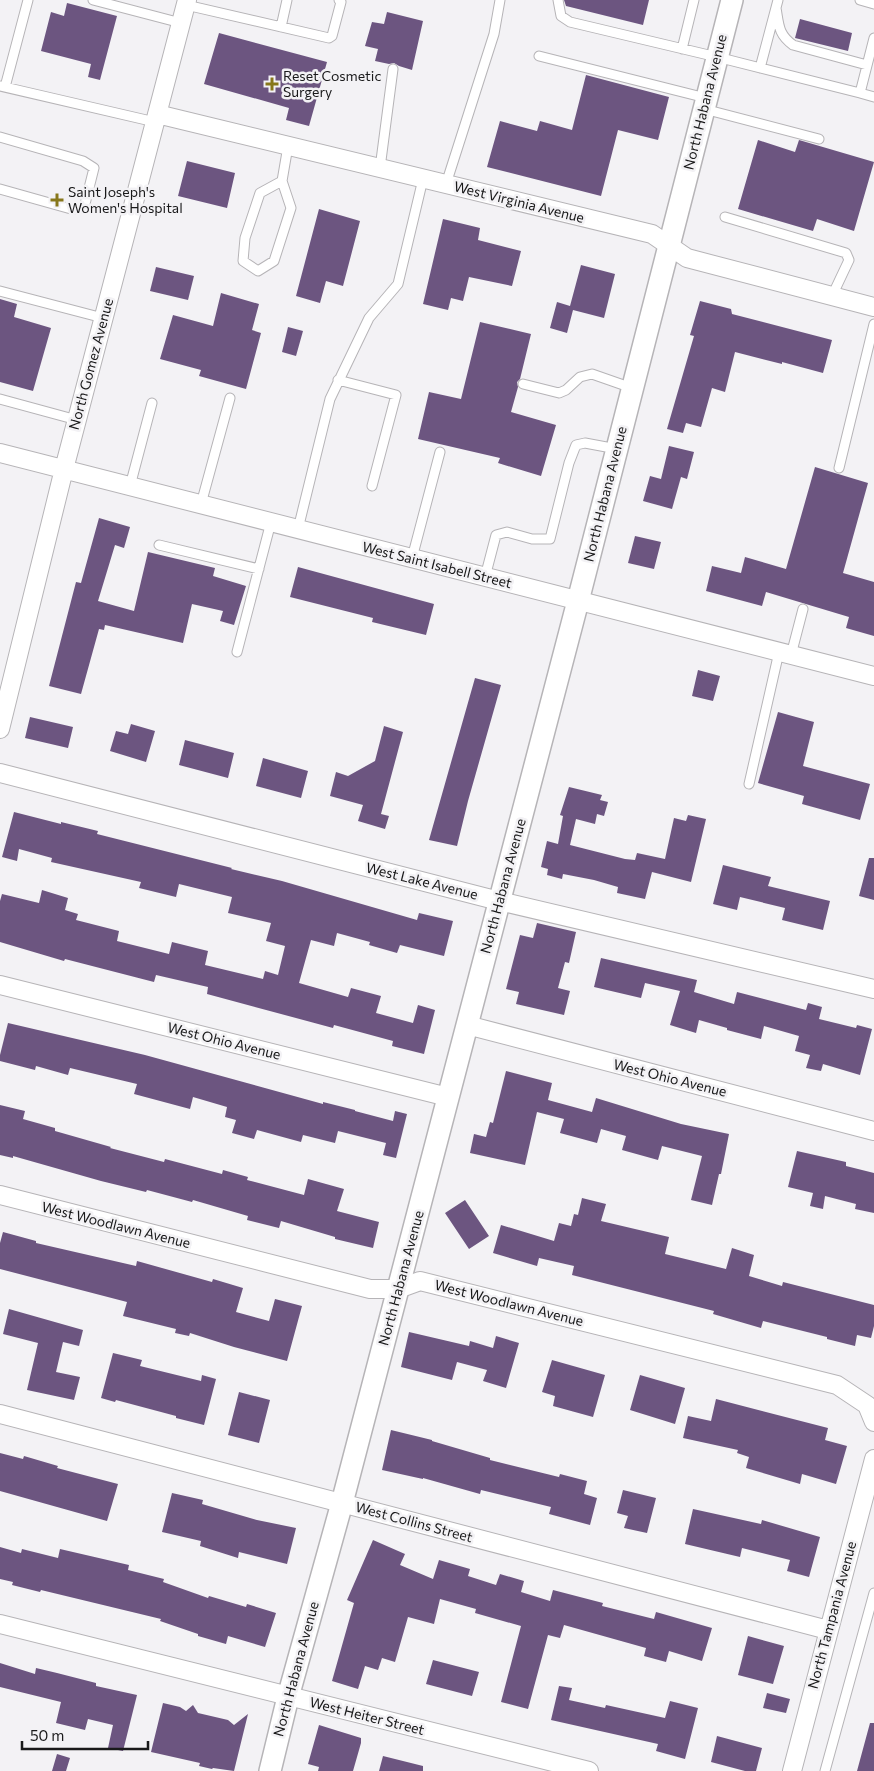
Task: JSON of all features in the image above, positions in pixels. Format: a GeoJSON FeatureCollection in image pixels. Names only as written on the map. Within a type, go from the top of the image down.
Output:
{"type":"FeatureCollection","features":[{"type":"Feature","properties":{"kind":"street","name":"North Habana Avenue"},"geometry":{"type":"LineString","coordinates":[[270,1771],[578,601],[732,0]]}},
{"type":"Feature","properties":{"kind":"street","name":"North Gomez Avenue"},"geometry":{"type":"LineString","coordinates":[[0,729],[76,420],[187,2]]}},
{"type":"Feature","properties":{"kind":"street","name":"West Virginia Avenue"},"geometry":{"type":"LineString","coordinates":[[156,118],[288,146],[652,234],[687,258],[874,307]]}},
{"type":"Feature","properties":{"kind":"street","name":"West Saint Isabell Street"},"geometry":{"type":"LineString","coordinates":[[0,453],[874,676]]}},
{"type":"Feature","properties":{"kind":"street","name":"West Lake Avenue"},"geometry":{"type":"LineString","coordinates":[[0,773],[499,901],[874,989]]}},
{"type":"Feature","properties":{"kind":"street","name":"West Ohio Avenue"},"geometry":{"type":"LineString","coordinates":[[0,985],[448,1096]]}},
{"type":"Feature","properties":{"kind":"street","name":"West Ohio Avenue"},"geometry":{"type":"LineString","coordinates":[[467,1025],[874,1131]]}},
{"type":"Feature","properties":{"kind":"street","name":"West Woodlawn Avenue"},"geometry":{"type":"LineString","coordinates":[[0,1195],[370,1289],[398,1289],[420,1281],[838,1385],[867,1405],[874,1422]]}},
{"type":"Feature","properties":{"kind":"street","name":"West Collins Street"},"geometry":{"type":"LineString","coordinates":[[0,1414],[828,1630]]}},
{"type":"Feature","properties":{"kind":"street","name":"North Tampania Avenue"},"geometry":{"type":"LineString","coordinates":[[792,1771],[874,1459]]}},
{"type":"Feature","properties":{"kind":"street","name":"West Heiter Street"},"geometry":{"type":"LineString","coordinates":[[0,1624],[589,1771]]}},
{"type":"Feature","properties":{"kind":"lane"},"geometry":{"type":"LineString","coordinates":[[28,0],[2,86],[156,118]]}},
{"type":"Feature","properties":{"kind":"lane"},"geometry":{"type":"LineString","coordinates":[[93,0],[181,23]]}},
{"type":"Feature","properties":{"kind":"lane"},"geometry":{"type":"LineString","coordinates":[[281,27],[287,0]]}},
{"type":"Feature","properties":{"kind":"lane"},"geometry":{"type":"LineString","coordinates":[[187,2],[329,38],[332,36],[341,2],[339,0]]}},
{"type":"Feature","properties":{"kind":"lane"},"geometry":{"type":"LineString","coordinates":[[446,184],[494,34],[500,0]]}},
{"type":"Feature","properties":{"kind":"lane"},"geometry":{"type":"LineString","coordinates":[[558,0],[561,16],[570,22],[874,97]]}},
{"type":"Feature","properties":{"kind":"lane"},"geometry":{"type":"LineString","coordinates":[[682,49],[694,0]]}},
{"type":"Feature","properties":{"kind":"lane"},"geometry":{"type":"LineString","coordinates":[[860,0],[874,4]]}},
{"type":"Feature","properties":{"kind":"lane"},"geometry":{"type":"LineString","coordinates":[[760,68],[777,4]]}},
{"type":"Feature","properties":{"kind":"lane"},"geometry":{"type":"LineString","coordinates":[[777,4],[779,27],[783,38],[793,45],[867,65]]}},
{"type":"Feature","properties":{"kind":"lane"},"geometry":{"type":"LineString","coordinates":[[860,93],[874,38]]}},
{"type":"Feature","properties":{"kind":"lane"},"geometry":{"type":"LineString","coordinates":[[539,56],[819,139]]}},
{"type":"Feature","properties":{"kind":"lane"},"geometry":{"type":"LineString","coordinates":[[380,168],[394,69]]}},
{"type":"Feature","properties":{"kind":"lane"},"geometry":{"type":"LineString","coordinates":[[0,137],[83,161],[94,168],[84,208],[71,209],[0,188]]}},
{"type":"Feature","properties":{"kind":"lane"},"geometry":{"type":"LineString","coordinates":[[282,181],[260,193],[245,238],[243,262],[258,271],[274,261],[291,208],[282,181],[288,146]]}},
{"type":"Feature","properties":{"kind":"lane"},"geometry":{"type":"LineString","coordinates":[[298,529],[330,399],[369,318],[398,284],[423,179]]}},
{"type":"Feature","properties":{"kind":"lane"},"geometry":{"type":"LineString","coordinates":[[725,217],[846,253],[849,260],[832,296]]}},
{"type":"Feature","properties":{"kind":"lane"},"geometry":{"type":"LineString","coordinates":[[0,291],[103,318]]}},
{"type":"Feature","properties":{"kind":"lane"},"geometry":{"type":"LineString","coordinates":[[839,468],[874,324]]}},
{"type":"Feature","properties":{"kind":"lane"},"geometry":{"type":"LineString","coordinates":[[523,384],[559,393],[566,390],[580,377],[592,374],[633,388]]}},
{"type":"Feature","properties":{"kind":"lane"},"geometry":{"type":"LineString","coordinates":[[338,380],[396,395],[372,486]]}},
{"type":"Feature","properties":{"kind":"lane"},"geometry":{"type":"LineString","coordinates":[[201,504],[230,398]]}},
{"type":"Feature","properties":{"kind":"lane"},"geometry":{"type":"LineString","coordinates":[[0,400],[76,420]]}},
{"type":"Feature","properties":{"kind":"lane"},"geometry":{"type":"LineString","coordinates":[[130,486],[152,403]]}},
{"type":"Feature","properties":{"kind":"lane"},"geometry":{"type":"LineString","coordinates":[[485,577],[496,534],[507,532],[532,539],[550,539],[569,463],[576,445],[585,443],[617,449]]}},
{"type":"Feature","properties":{"kind":"lane"},"geometry":{"type":"LineString","coordinates":[[412,558],[440,452]]}},
{"type":"Feature","properties":{"kind":"lane"},"geometry":{"type":"LineString","coordinates":[[237,652],[271,522]]}},
{"type":"Feature","properties":{"kind":"lane"},"geometry":{"type":"LineString","coordinates":[[160,545],[259,569]]}},
{"type":"Feature","properties":{"kind":"lane"},"geometry":{"type":"LineString","coordinates":[[749,784],[785,654],[803,609]]}},
{"type":"Feature","properties":{"kind":"lane"},"geometry":{"type":"LineString","coordinates":[[825,1771],[874,1593]]}},
{"type":"Feature","properties":{"kind":"building"},"geometry":{"type":"Polygon","coordinates":[[[564,0],[649,0],[643,25],[566,6],[564,0]]]}},
{"type":"Feature","properties":{"kind":"building"},"geometry":{"type":"Polygon","coordinates":[[[67,3],[117,16],[100,80],[88,77],[91,64],[41,51],[51,12],[64,16],[67,3]]]}},
{"type":"Feature","properties":{"kind":"building"},"geometry":{"type":"Polygon","coordinates":[[[387,12],[423,21],[412,70],[394,63],[389,64],[375,61],[378,49],[365,46],[372,22],[384,24],[387,12]]]}},
{"type":"Feature","properties":{"kind":"building"},"geometry":{"type":"Polygon","coordinates":[[[800,19],[852,33],[848,51],[795,38],[800,19]]]}},
{"type":"Feature","properties":{"kind":"building"},"geometry":{"type":"Polygon","coordinates":[[[219,33],[327,62],[309,126],[286,120],[289,108],[204,84],[219,33]]]}},
{"type":"Feature","properties":{"kind":"building"},"geometry":{"type":"Polygon","coordinates":[[[586,75],[669,97],[658,140],[618,130],[601,196],[487,167],[500,121],[537,131],[540,121],[572,130],[586,75]]]}},
{"type":"Feature","properties":{"kind":"building"},"geometry":{"type":"Polygon","coordinates":[[[758,140],[795,152],[799,140],[874,162],[854,231],[817,219],[813,231],[738,209],[758,140]]]}},
{"type":"Feature","properties":{"kind":"building"},"geometry":{"type":"Polygon","coordinates":[[[187,161],[235,173],[227,208],[178,196],[187,161]]]}},
{"type":"Feature","properties":{"kind":"building"},"geometry":{"type":"Polygon","coordinates":[[[319,209],[360,221],[343,286],[326,281],[320,303],[296,296],[319,209]]]}},
{"type":"Feature","properties":{"kind":"building"},"geometry":{"type":"Polygon","coordinates":[[[443,219],[480,228],[478,240],[521,251],[512,286],[469,277],[463,301],[451,298],[448,310],[423,304],[443,219]]]}},
{"type":"Feature","properties":{"kind":"building"},"geometry":{"type":"Polygon","coordinates":[[[581,265],[615,274],[604,318],[573,310],[567,333],[550,328],[557,302],[570,306],[581,265]]]}},
{"type":"Feature","properties":{"kind":"building"},"geometry":{"type":"Polygon","coordinates":[[[156,267],[194,276],[188,300],[150,291],[156,267]]]}},
{"type":"Feature","properties":{"kind":"building"},"geometry":{"type":"Polygon","coordinates":[[[221,293],[259,304],[252,330],[261,333],[246,389],[199,376],[201,370],[160,359],[173,315],[213,326],[221,293]]]}},
{"type":"Feature","properties":{"kind":"building"},"geometry":{"type":"Polygon","coordinates":[[[0,299],[17,304],[14,317],[51,328],[33,391],[0,382],[0,299]]]}},
{"type":"Feature","properties":{"kind":"building"},"geometry":{"type":"Polygon","coordinates":[[[700,301],[731,309],[732,314],[832,340],[823,373],[735,352],[725,392],[712,388],[701,427],[686,423],[683,433],[667,429],[694,336],[690,335],[700,301]]]}},
{"type":"Feature","properties":{"kind":"building"},"geometry":{"type":"Polygon","coordinates":[[[480,322],[531,334],[520,379],[517,382],[518,387],[511,412],[556,425],[541,476],[498,463],[500,458],[418,439],[429,392],[461,399],[480,322]]]}},
{"type":"Feature","properties":{"kind":"building"},"geometry":{"type":"Polygon","coordinates":[[[288,327],[303,331],[296,356],[282,352],[288,327]]]}},
{"type":"Feature","properties":{"kind":"building"},"geometry":{"type":"Polygon","coordinates":[[[669,446],[694,452],[687,479],[681,477],[672,509],[643,501],[650,476],[661,479],[669,446]]]}},
{"type":"Feature","properties":{"kind":"building"},"geometry":{"type":"Polygon","coordinates":[[[815,467],[868,483],[843,573],[874,582],[874,636],[846,628],[849,617],[766,592],[762,606],[706,591],[712,566],[741,573],[745,557],[786,569],[815,467]]]}},
{"type":"Feature","properties":{"kind":"building"},"geometry":{"type":"Polygon","coordinates":[[[99,518],[130,527],[124,548],[115,545],[98,601],[134,611],[148,552],[215,568],[213,576],[246,586],[234,625],[220,621],[223,611],[192,604],[183,643],[105,625],[104,630],[99,629],[81,694],[49,686],[76,582],[81,583],[99,518]]]}},
{"type":"Feature","properties":{"kind":"building"},"geometry":{"type":"Polygon","coordinates":[[[635,536],[661,542],[654,569],[628,563],[635,536]]]}},
{"type":"Feature","properties":{"kind":"building"},"geometry":{"type":"Polygon","coordinates":[[[298,567],[434,604],[426,635],[372,622],[373,618],[290,597],[298,567]]]}},
{"type":"Feature","properties":{"kind":"building"},"geometry":{"type":"Polygon","coordinates":[[[698,670],[720,676],[713,701],[692,696],[698,670]]]}},
{"type":"Feature","properties":{"kind":"building"},"geometry":{"type":"Polygon","coordinates":[[[475,678],[501,685],[457,846],[429,840],[475,678]]]}},
{"type":"Feature","properties":{"kind":"building"},"geometry":{"type":"Polygon","coordinates":[[[778,712],[814,722],[803,766],[870,784],[860,820],[802,804],[804,796],[758,783],[778,712]]]}},
{"type":"Feature","properties":{"kind":"building"},"geometry":{"type":"Polygon","coordinates":[[[30,717],[73,727],[68,748],[25,738],[30,717]]]}},
{"type":"Feature","properties":{"kind":"building"},"geometry":{"type":"Polygon","coordinates":[[[131,724],[155,731],[146,762],[110,751],[116,731],[128,734],[131,724]]]}},
{"type":"Feature","properties":{"kind":"building"},"geometry":{"type":"Polygon","coordinates":[[[384,726],[403,732],[381,814],[389,816],[385,829],[358,821],[363,805],[330,796],[336,772],[348,776],[375,761],[384,726]]]}},
{"type":"Feature","properties":{"kind":"building"},"geometry":{"type":"Polygon","coordinates":[[[185,740],[234,753],[228,778],[179,765],[185,740]]]}},
{"type":"Feature","properties":{"kind":"building"},"geometry":{"type":"Polygon","coordinates":[[[263,758],[308,771],[301,798],[256,786],[263,758]]]}},
{"type":"Feature","properties":{"kind":"building"},"geometry":{"type":"Polygon","coordinates":[[[569,787],[602,795],[600,800],[608,802],[604,816],[597,814],[595,824],[576,819],[570,845],[625,859],[635,860],[637,853],[665,859],[674,818],[686,821],[688,815],[706,819],[691,882],[652,872],[645,899],[617,893],[618,887],[594,880],[563,874],[562,879],[547,875],[548,869],[541,867],[547,841],[558,844],[563,816],[560,815],[569,787]]]}},
{"type":"Feature","properties":{"kind":"building"},"geometry":{"type":"Polygon","coordinates":[[[14,812],[98,831],[97,834],[282,881],[417,920],[419,913],[453,921],[444,956],[400,945],[397,953],[369,945],[370,942],[337,933],[334,946],[311,940],[299,983],[348,997],[351,988],[381,996],[376,1013],[413,1023],[418,1005],[435,1010],[424,1054],[392,1046],[393,1041],[334,1025],[333,1028],[207,994],[208,987],[156,975],[154,982],[65,959],[64,961],[0,942],[0,901],[2,894],[39,903],[42,890],[68,898],[65,910],[78,914],[76,920],[119,931],[117,941],[169,954],[172,942],[208,951],[205,965],[263,979],[265,971],[278,975],[285,946],[266,941],[271,923],[228,913],[232,897],[179,884],[176,897],[139,888],[141,882],[51,862],[52,858],[19,849],[17,861],[2,857],[14,812]]]}},
{"type":"Feature","properties":{"kind":"building"},"geometry":{"type":"Polygon","coordinates":[[[869,858],[874,858],[874,900],[859,896],[869,858]]]}},
{"type":"Feature","properties":{"kind":"building"},"geometry":{"type":"Polygon","coordinates":[[[723,865],[771,877],[768,886],[830,901],[823,930],[782,920],[785,908],[740,897],[737,910],[713,904],[723,865]]]}},
{"type":"Feature","properties":{"kind":"building"},"geometry":{"type":"Polygon","coordinates":[[[537,923],[576,932],[569,963],[565,962],[558,988],[570,991],[564,1015],[516,1004],[519,992],[506,989],[520,935],[533,938],[537,923]]]}},
{"type":"Feature","properties":{"kind":"building"},"geometry":{"type":"Polygon","coordinates":[[[601,958],[697,980],[694,992],[734,1004],[737,992],[806,1010],[808,1003],[822,1007],[819,1019],[856,1028],[857,1025],[872,1029],[860,1075],[823,1064],[821,1071],[806,1068],[810,1055],[795,1051],[799,1036],[764,1026],[761,1039],[699,1020],[696,1033],[670,1025],[680,991],[645,983],[641,998],[594,987],[601,958]]]}},
{"type":"Feature","properties":{"kind":"building"},"geometry":{"type":"Polygon","coordinates":[[[8,1023],[145,1055],[323,1104],[323,1102],[393,1121],[395,1111],[407,1114],[396,1158],[383,1155],[386,1143],[338,1131],[335,1143],[303,1135],[301,1142],[257,1130],[254,1139],[232,1133],[236,1120],[225,1117],[227,1107],[193,1097],[190,1109],[134,1094],[137,1084],[70,1068],[68,1075],[36,1066],[35,1070],[0,1061],[8,1023]]]}},
{"type":"Feature","properties":{"kind":"building"},"geometry":{"type":"Polygon","coordinates":[[[506,1071],[552,1083],[548,1100],[592,1112],[596,1098],[681,1124],[729,1134],[721,1174],[719,1174],[712,1205],[691,1200],[702,1156],[662,1146],[658,1160],[622,1150],[626,1136],[601,1129],[597,1143],[560,1133],[564,1119],[537,1112],[525,1165],[470,1153],[474,1134],[486,1137],[490,1122],[493,1123],[506,1071]]]}},
{"type":"Feature","properties":{"kind":"building"},"geometry":{"type":"Polygon","coordinates":[[[0,1105],[25,1111],[23,1119],[55,1128],[55,1131],[164,1162],[165,1159],[222,1174],[223,1170],[248,1177],[247,1180],[304,1195],[308,1179],[344,1189],[337,1211],[379,1222],[373,1248],[335,1239],[335,1237],[281,1221],[279,1228],[247,1220],[248,1216],[193,1200],[192,1202],[147,1190],[146,1192],[13,1156],[13,1158],[0,1155],[0,1105]]]}},
{"type":"Feature","properties":{"kind":"building"},"geometry":{"type":"Polygon","coordinates":[[[797,1151],[846,1162],[846,1166],[874,1173],[874,1213],[855,1209],[856,1204],[825,1196],[823,1209],[810,1206],[813,1193],[788,1187],[797,1151]]]}},
{"type":"Feature","properties":{"kind":"building"},"geometry":{"type":"Polygon","coordinates":[[[582,1198],[606,1204],[601,1221],[669,1237],[665,1254],[726,1269],[732,1248],[754,1255],[749,1276],[782,1286],[783,1282],[874,1305],[874,1326],[871,1338],[857,1335],[855,1346],[763,1321],[761,1328],[713,1314],[714,1311],[572,1275],[574,1266],[539,1258],[537,1266],[493,1253],[501,1225],[554,1241],[559,1223],[571,1226],[574,1214],[578,1215],[582,1198]]]}},
{"type":"Feature","properties":{"kind":"building"},"geometry":{"type":"Polygon","coordinates":[[[465,1200],[489,1236],[469,1249],[445,1213],[465,1200]]]}},
{"type":"Feature","properties":{"kind":"building"},"geometry":{"type":"Polygon","coordinates":[[[3,1232],[36,1241],[36,1243],[136,1266],[137,1261],[212,1282],[213,1279],[243,1288],[236,1312],[269,1321],[275,1299],[302,1306],[287,1361],[190,1333],[189,1336],[175,1333],[176,1329],[123,1316],[127,1302],[0,1269],[0,1243],[3,1232]]]}},
{"type":"Feature","properties":{"kind":"building"},"geometry":{"type":"Polygon","coordinates":[[[9,1309],[83,1330],[79,1346],[63,1342],[56,1372],[80,1377],[74,1400],[27,1390],[38,1343],[3,1334],[9,1309]]]}},
{"type":"Feature","properties":{"kind":"building"},"geometry":{"type":"Polygon","coordinates":[[[409,1332],[469,1346],[470,1341],[493,1348],[496,1336],[519,1343],[506,1388],[483,1381],[487,1370],[457,1362],[452,1380],[401,1367],[409,1332]]]}},
{"type":"Feature","properties":{"kind":"building"},"geometry":{"type":"Polygon","coordinates":[[[113,1353],[142,1360],[140,1366],[201,1381],[202,1375],[216,1379],[204,1425],[116,1400],[115,1402],[101,1398],[113,1353]]]}},
{"type":"Feature","properties":{"kind":"building"},"geometry":{"type":"Polygon","coordinates":[[[552,1360],[605,1375],[593,1417],[553,1406],[555,1396],[542,1392],[552,1360]]]}},
{"type":"Feature","properties":{"kind":"building"},"geometry":{"type":"Polygon","coordinates":[[[640,1375],[685,1388],[675,1424],[630,1410],[640,1375]]]}},
{"type":"Feature","properties":{"kind":"building"},"geometry":{"type":"Polygon","coordinates":[[[239,1392],[270,1400],[259,1443],[228,1435],[239,1392]]]}},
{"type":"Feature","properties":{"kind":"building"},"geometry":{"type":"Polygon","coordinates":[[[716,1399],[828,1428],[825,1440],[847,1446],[836,1484],[802,1474],[800,1484],[746,1468],[749,1457],[737,1453],[738,1450],[683,1438],[688,1416],[711,1421],[716,1399]]]}},
{"type":"Feature","properties":{"kind":"building"},"geometry":{"type":"Polygon","coordinates":[[[391,1430],[432,1440],[490,1458],[490,1460],[559,1477],[560,1474],[587,1481],[584,1494],[597,1498],[590,1525],[549,1514],[551,1507],[481,1490],[480,1494],[423,1478],[382,1470],[391,1430]]]}},
{"type":"Feature","properties":{"kind":"building"},"geometry":{"type":"Polygon","coordinates":[[[0,1453],[23,1459],[24,1456],[58,1466],[57,1468],[118,1484],[107,1521],[0,1491],[0,1453]]]}},
{"type":"Feature","properties":{"kind":"building"},"geometry":{"type":"Polygon","coordinates":[[[623,1490],[656,1498],[647,1533],[624,1528],[628,1516],[617,1513],[623,1490]]]}},
{"type":"Feature","properties":{"kind":"building"},"geometry":{"type":"Polygon","coordinates":[[[172,1493],[203,1500],[202,1504],[257,1520],[296,1528],[287,1564],[239,1552],[238,1558],[200,1546],[201,1541],[162,1532],[172,1493]]]}},
{"type":"Feature","properties":{"kind":"building"},"geometry":{"type":"Polygon","coordinates":[[[693,1509],[761,1524],[762,1520],[820,1537],[809,1577],[787,1571],[790,1560],[742,1548],[740,1557],[685,1544],[693,1509]]]}},
{"type":"Feature","properties":{"kind":"building"},"geometry":{"type":"Polygon","coordinates":[[[373,1540],[405,1554],[400,1565],[433,1579],[439,1560],[470,1569],[468,1576],[496,1585],[500,1574],[524,1581],[521,1592],[550,1601],[553,1590],[603,1603],[602,1606],[654,1619],[656,1612],[712,1628],[702,1661],[669,1651],[666,1662],[644,1656],[646,1648],[564,1625],[560,1638],[548,1635],[528,1709],[501,1702],[521,1626],[475,1613],[476,1609],[440,1599],[434,1624],[408,1617],[395,1662],[382,1658],[378,1670],[365,1666],[358,1689],[332,1681],[354,1603],[347,1600],[373,1540]]]}},
{"type":"Feature","properties":{"kind":"building"},"geometry":{"type":"Polygon","coordinates":[[[0,1547],[21,1553],[22,1549],[58,1558],[60,1549],[129,1565],[128,1570],[164,1579],[163,1582],[208,1598],[209,1596],[246,1607],[247,1604],[276,1613],[265,1647],[228,1636],[226,1644],[198,1636],[198,1634],[160,1621],[161,1619],[41,1590],[40,1592],[12,1585],[13,1582],[0,1579],[0,1547]]]}},
{"type":"Feature","properties":{"kind":"building"},"geometry":{"type":"Polygon","coordinates":[[[748,1636],[784,1646],[773,1684],[738,1675],[748,1636]]]}},
{"type":"Feature","properties":{"kind":"building"},"geometry":{"type":"Polygon","coordinates":[[[433,1660],[479,1672],[472,1696],[426,1684],[433,1660]]]}},
{"type":"Feature","properties":{"kind":"building"},"geometry":{"type":"Polygon","coordinates":[[[0,1663],[35,1674],[36,1668],[96,1683],[96,1686],[137,1695],[123,1751],[108,1748],[113,1725],[88,1719],[85,1730],[56,1723],[61,1702],[0,1687],[0,1663]]]}},
{"type":"Feature","properties":{"kind":"building"},"geometry":{"type":"Polygon","coordinates":[[[559,1686],[572,1688],[569,1700],[605,1708],[606,1705],[665,1718],[670,1701],[698,1708],[685,1759],[656,1751],[658,1744],[551,1720],[559,1686]]]}},
{"type":"Feature","properties":{"kind":"building"},"geometry":{"type":"Polygon","coordinates":[[[767,1693],[790,1699],[786,1713],[763,1708],[767,1693]]]}},
{"type":"Feature","properties":{"kind":"building"},"geometry":{"type":"Polygon","coordinates":[[[163,1703],[180,1707],[186,1711],[193,1705],[198,1713],[228,1720],[234,1725],[248,1714],[234,1771],[212,1769],[199,1766],[200,1763],[151,1752],[163,1703]]]}},
{"type":"Feature","properties":{"kind":"building"},"geometry":{"type":"Polygon","coordinates":[[[870,1723],[874,1723],[874,1771],[857,1771],[870,1723]]]}},
{"type":"Feature","properties":{"kind":"building"},"geometry":{"type":"Polygon","coordinates":[[[319,1725],[361,1738],[353,1771],[318,1771],[319,1767],[308,1764],[319,1725]]]}},
{"type":"Feature","properties":{"kind":"building"},"geometry":{"type":"Polygon","coordinates":[[[717,1736],[762,1748],[756,1771],[745,1771],[711,1762],[717,1736]]]}},
{"type":"Feature","properties":{"kind":"building"},"geometry":{"type":"Polygon","coordinates":[[[57,1754],[70,1758],[66,1771],[52,1771],[57,1754]]]}},
{"type":"Feature","properties":{"kind":"building"},"geometry":{"type":"Polygon","coordinates":[[[383,1756],[423,1766],[423,1771],[379,1771],[383,1756]]]}},
{"type":"Feature","properties":{"kind":"place","name":"Reset Cosmetic Surgery"},"geometry":{"type":"Point","coordinates":[272,84]}},
{"type":"Feature","properties":{"kind":"place","name":"Saint Joseph's Women's Hospital"},"geometry":{"type":"Point","coordinates":[57,200]}}]}
